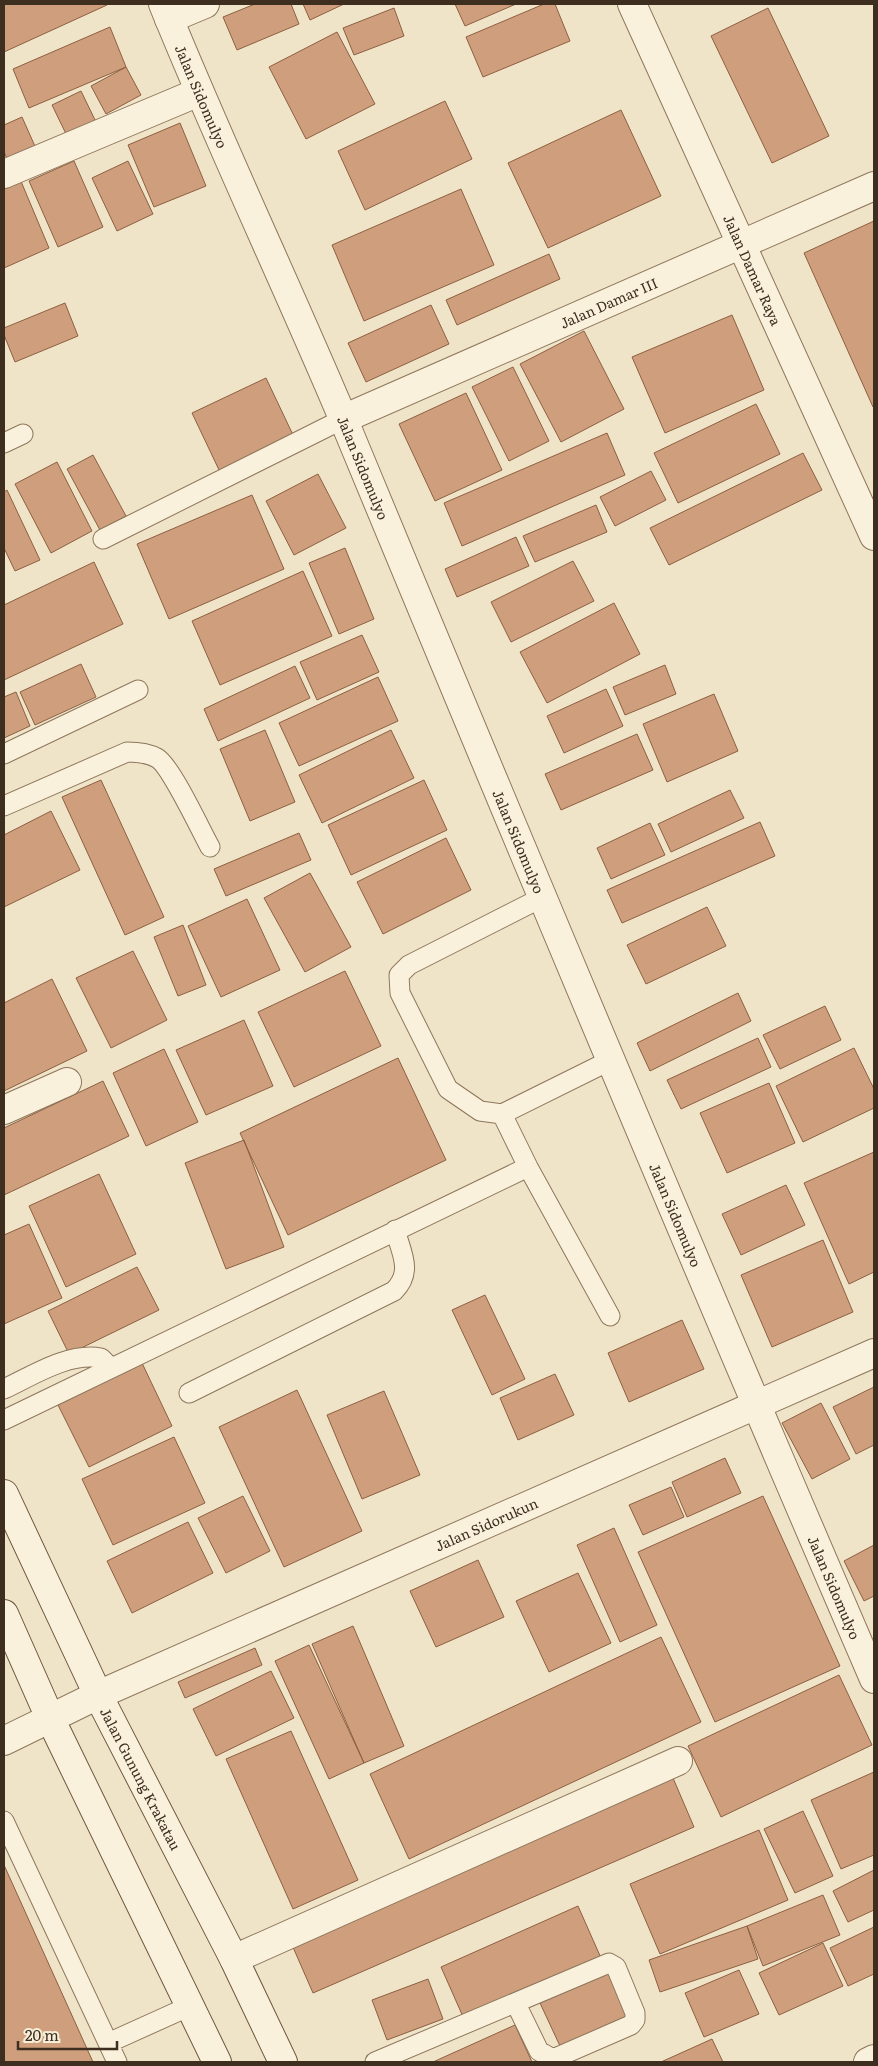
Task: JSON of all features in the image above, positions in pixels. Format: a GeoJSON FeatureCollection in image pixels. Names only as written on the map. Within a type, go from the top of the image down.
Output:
{"type":"FeatureCollection","features":[{"type":"Feature","properties":{"kind":"street"},"geometry":{"type":"LineString","coordinates":[[166,11],[205,4]]}},
{"type":"Feature","properties":{"kind":"street","name":"Jalan Damar Raya"},"geometry":{"type":"LineString","coordinates":[[632,4],[742,242],[874,536]]}},
{"type":"Feature","properties":{"kind":"street","name":"Jalan Sidomulyo"},"geometry":{"type":"LineString","coordinates":[[166,11],[199,92],[343,419],[755,1404],[874,1679]]}},
{"type":"Feature","properties":{"kind":"street"},"geometry":{"type":"LineString","coordinates":[[4,174],[199,92]]}},
{"type":"Feature","properties":{"kind":"street","name":"Jalan Damar III"},"geometry":{"type":"LineString","coordinates":[[343,419],[742,242],[874,186]]}},
{"type":"Feature","properties":{"kind":"street"},"geometry":{"type":"LineString","coordinates":[[4,1110],[67,1082]]}},
{"type":"Feature","properties":{"kind":"street","name":"Jalan Sidorukun"},"geometry":{"type":"LineString","coordinates":[[4,1741],[98,1695],[874,1353]]}},
{"type":"Feature","properties":{"kind":"street","name":"Jalan Gunung Krakatau"},"geometry":{"type":"LineString","coordinates":[[4,1494],[98,1695],[234,1959],[283,2062]]}},
{"type":"Feature","properties":{"kind":"street"},"geometry":{"type":"LineString","coordinates":[[4,1614],[50,1718],[217,2062]]}},
{"type":"Feature","properties":{"kind":"street"},"geometry":{"type":"LineString","coordinates":[[234,1959],[678,1761]]}},
{"type":"Feature","properties":{"kind":"street"},"geometry":{"type":"LineString","coordinates":[[868,2062],[874,2059]]}},
{"type":"Feature","properties":{"kind":"lane"},"geometry":{"type":"LineString","coordinates":[[103,539],[343,419]]}},
{"type":"Feature","properties":{"kind":"lane"},"geometry":{"type":"LineString","coordinates":[[4,443],[23,434]]}},
{"type":"Feature","properties":{"kind":"lane"},"geometry":{"type":"LineString","coordinates":[[4,754],[138,690]]}},
{"type":"Feature","properties":{"kind":"lane"},"geometry":{"type":"LineString","coordinates":[[4,806],[127,752],[141,752],[159,759],[177,786],[210,847]]}},
{"type":"Feature","properties":{"kind":"lane"},"geometry":{"type":"LineString","coordinates":[[543,897],[409,965],[399,975],[400,993],[448,1089],[480,1111],[502,1114],[611,1060]]}},
{"type":"Feature","properties":{"kind":"lane"},"geometry":{"type":"LineString","coordinates":[[502,1114],[528,1167],[610,1316]]}},
{"type":"Feature","properties":{"kind":"lane"},"geometry":{"type":"LineString","coordinates":[[4,1420],[528,1167]]}},
{"type":"Feature","properties":{"kind":"lane"},"geometry":{"type":"LineString","coordinates":[[189,1393],[394,1292],[403,1282],[406,1269],[395,1230]]}},
{"type":"Feature","properties":{"kind":"lane"},"geometry":{"type":"LineString","coordinates":[[4,1389],[60,1363],[80,1359],[101,1358],[111,1368]]}},
{"type":"Feature","properties":{"kind":"lane"},"geometry":{"type":"LineString","coordinates":[[4,1821],[117,2062]]}},
{"type":"Feature","properties":{"kind":"lane"},"geometry":{"type":"LineString","coordinates":[[375,2062],[516,2004],[608,1963],[616,1967],[635,2013],[635,2020],[631,2025],[552,2059],[539,2051],[516,2004]]}},
{"type":"Feature","properties":{"kind":"lane"},"geometry":{"type":"LineString","coordinates":[[108,2043],[190,2006]]}},
{"type":"Feature","properties":{"kind":"building"},"geometry":{"type":"Polygon","coordinates":[[[4,4],[107,4],[107,5],[4,52],[4,4]]]}},
{"type":"Feature","properties":{"kind":"building"},"geometry":{"type":"Polygon","coordinates":[[[255,4],[291,4],[299,24],[237,50],[223,17],[255,4]]]}},
{"type":"Feature","properties":{"kind":"building"},"geometry":{"type":"Polygon","coordinates":[[[303,4],[344,4],[310,20],[303,4]]]}},
{"type":"Feature","properties":{"kind":"building"},"geometry":{"type":"Polygon","coordinates":[[[455,4],[516,4],[465,26],[455,4]]]}},
{"type":"Feature","properties":{"kind":"building"},"geometry":{"type":"Polygon","coordinates":[[[544,4],[555,4],[570,41],[483,77],[466,37],[544,4]]]}},
{"type":"Feature","properties":{"kind":"building"},"geometry":{"type":"Polygon","coordinates":[[[394,8],[404,36],[354,55],[343,28],[394,8]]]}},
{"type":"Feature","properties":{"kind":"building"},"geometry":{"type":"Polygon","coordinates":[[[768,8],[829,136],[772,163],[711,36],[768,8]]]}},
{"type":"Feature","properties":{"kind":"building"},"geometry":{"type":"Polygon","coordinates":[[[110,27],[126,67],[29,108],[13,69],[110,27]]]}},
{"type":"Feature","properties":{"kind":"building"},"geometry":{"type":"Polygon","coordinates":[[[337,32],[375,104],[306,139],[269,67],[337,32]]]}},
{"type":"Feature","properties":{"kind":"building"},"geometry":{"type":"Polygon","coordinates":[[[126,67],[141,95],[106,114],[91,86],[126,67]]]}},
{"type":"Feature","properties":{"kind":"building"},"geometry":{"type":"Polygon","coordinates":[[[81,91],[97,124],[68,138],[52,105],[81,91]]]}},
{"type":"Feature","properties":{"kind":"building"},"geometry":{"type":"Polygon","coordinates":[[[445,101],[472,159],[365,210],[338,151],[445,101]]]}},
{"type":"Feature","properties":{"kind":"building"},"geometry":{"type":"Polygon","coordinates":[[[621,110],[661,196],[548,248],[508,163],[621,110]]]}},
{"type":"Feature","properties":{"kind":"building"},"geometry":{"type":"Polygon","coordinates":[[[22,117],[38,153],[10,165],[4,152],[4,125],[22,117]]]}},
{"type":"Feature","properties":{"kind":"building"},"geometry":{"type":"Polygon","coordinates":[[[180,123],[206,186],[154,207],[128,145],[180,123]]]}},
{"type":"Feature","properties":{"kind":"building"},"geometry":{"type":"Polygon","coordinates":[[[74,161],[103,227],[58,247],[29,181],[74,161]]]}},
{"type":"Feature","properties":{"kind":"building"},"geometry":{"type":"Polygon","coordinates":[[[128,161],[153,214],[117,231],[92,178],[128,161]]]}},
{"type":"Feature","properties":{"kind":"building"},"geometry":{"type":"Polygon","coordinates":[[[20,179],[49,248],[4,268],[4,185],[20,179]]]}},
{"type":"Feature","properties":{"kind":"building"},"geometry":{"type":"Polygon","coordinates":[[[461,189],[494,265],[364,321],[332,245],[461,189]]]}},
{"type":"Feature","properties":{"kind":"building"},"geometry":{"type":"Polygon","coordinates":[[[874,221],[874,406],[873,407],[804,253],[874,221]]]}},
{"type":"Feature","properties":{"kind":"building"},"geometry":{"type":"Polygon","coordinates":[[[549,254],[560,279],[457,325],[446,300],[549,254]]]}},
{"type":"Feature","properties":{"kind":"building"},"geometry":{"type":"Polygon","coordinates":[[[65,303],[78,336],[15,362],[4,335],[4,328],[65,303]]]}},
{"type":"Feature","properties":{"kind":"building"},"geometry":{"type":"Polygon","coordinates":[[[431,305],[449,344],[366,382],[348,343],[431,305]]]}},
{"type":"Feature","properties":{"kind":"building"},"geometry":{"type":"Polygon","coordinates":[[[732,315],[764,390],[665,433],[632,357],[732,315]]]}},
{"type":"Feature","properties":{"kind":"building"},"geometry":{"type":"Polygon","coordinates":[[[584,331],[624,409],[561,442],[520,364],[584,331]]]}},
{"type":"Feature","properties":{"kind":"building"},"geometry":{"type":"Polygon","coordinates":[[[513,367],[549,441],[509,461],[472,387],[513,367]]]}},
{"type":"Feature","properties":{"kind":"building"},"geometry":{"type":"Polygon","coordinates":[[[266,378],[294,437],[220,472],[192,413],[266,378]]]}},
{"type":"Feature","properties":{"kind":"building"},"geometry":{"type":"Polygon","coordinates":[[[466,393],[502,470],[435,501],[399,424],[466,393]]]}},
{"type":"Feature","properties":{"kind":"building"},"geometry":{"type":"Polygon","coordinates":[[[756,404],[780,454],[678,503],[654,453],[756,404]]]}},
{"type":"Feature","properties":{"kind":"building"},"geometry":{"type":"Polygon","coordinates":[[[607,433],[625,475],[462,546],[444,503],[607,433]]]}},
{"type":"Feature","properties":{"kind":"building"},"geometry":{"type":"Polygon","coordinates":[[[803,453],[822,490],[669,565],[650,528],[803,453]]]}},
{"type":"Feature","properties":{"kind":"building"},"geometry":{"type":"Polygon","coordinates":[[[93,455],[126,516],[100,530],[67,469],[93,455]]]}},
{"type":"Feature","properties":{"kind":"building"},"geometry":{"type":"Polygon","coordinates":[[[57,462],[92,531],[51,553],[15,484],[57,462]]]}},
{"type":"Feature","properties":{"kind":"building"},"geometry":{"type":"Polygon","coordinates":[[[651,471],[666,500],[615,526],[600,497],[651,471]]]}},
{"type":"Feature","properties":{"kind":"building"},"geometry":{"type":"Polygon","coordinates":[[[318,474],[346,528],[294,555],[266,501],[318,474]]]}},
{"type":"Feature","properties":{"kind":"building"},"geometry":{"type":"Polygon","coordinates":[[[7,490],[40,560],[15,571],[4,548],[4,492],[7,490]]]}},
{"type":"Feature","properties":{"kind":"building"},"geometry":{"type":"Polygon","coordinates":[[[252,495],[284,569],[169,619],[137,544],[252,495]]]}},
{"type":"Feature","properties":{"kind":"building"},"geometry":{"type":"Polygon","coordinates":[[[596,505],[607,532],[535,562],[523,536],[596,505]]]}},
{"type":"Feature","properties":{"kind":"building"},"geometry":{"type":"Polygon","coordinates":[[[516,537],[529,566],[457,597],[445,569],[516,537]]]}},
{"type":"Feature","properties":{"kind":"building"},"geometry":{"type":"Polygon","coordinates":[[[345,548],[374,619],[339,634],[309,563],[345,548]]]}},
{"type":"Feature","properties":{"kind":"building"},"geometry":{"type":"Polygon","coordinates":[[[573,561],[594,601],[511,642],[491,602],[573,561]]]}},
{"type":"Feature","properties":{"kind":"building"},"geometry":{"type":"Polygon","coordinates":[[[94,562],[123,624],[4,680],[4,605],[94,562]]]}},
{"type":"Feature","properties":{"kind":"building"},"geometry":{"type":"Polygon","coordinates":[[[303,571],[332,636],[220,685],[192,621],[303,571]]]}},
{"type":"Feature","properties":{"kind":"building"},"geometry":{"type":"Polygon","coordinates":[[[614,603],[640,654],[547,703],[520,652],[614,603]]]}},
{"type":"Feature","properties":{"kind":"building"},"geometry":{"type":"Polygon","coordinates":[[[362,635],[379,672],[317,700],[300,662],[362,635]]]}},
{"type":"Feature","properties":{"kind":"building"},"geometry":{"type":"Polygon","coordinates":[[[81,664],[96,697],[35,725],[20,692],[81,664]]]}},
{"type":"Feature","properties":{"kind":"building"},"geometry":{"type":"Polygon","coordinates":[[[665,665],[676,694],[625,715],[613,687],[665,665]]]}},
{"type":"Feature","properties":{"kind":"building"},"geometry":{"type":"Polygon","coordinates":[[[295,666],[310,698],[218,741],[204,709],[295,666]]]}},
{"type":"Feature","properties":{"kind":"building"},"geometry":{"type":"Polygon","coordinates":[[[378,677],[398,721],[299,766],[279,723],[378,677]]]}},
{"type":"Feature","properties":{"kind":"building"},"geometry":{"type":"Polygon","coordinates":[[[606,689],[623,726],[564,753],[547,716],[606,689]]]}},
{"type":"Feature","properties":{"kind":"building"},"geometry":{"type":"Polygon","coordinates":[[[16,692],[30,726],[4,738],[4,697],[16,692]]]}},
{"type":"Feature","properties":{"kind":"building"},"geometry":{"type":"Polygon","coordinates":[[[714,694],[738,751],[667,782],[643,724],[714,694]]]}},
{"type":"Feature","properties":{"kind":"building"},"geometry":{"type":"Polygon","coordinates":[[[265,730],[295,802],[250,821],[220,749],[265,730]]]}},
{"type":"Feature","properties":{"kind":"building"},"geometry":{"type":"Polygon","coordinates":[[[391,730],[414,778],[322,823],[299,775],[391,730]]]}},
{"type":"Feature","properties":{"kind":"building"},"geometry":{"type":"Polygon","coordinates":[[[637,734],[653,770],[561,810],[545,774],[637,734]]]}},
{"type":"Feature","properties":{"kind":"building"},"geometry":{"type":"Polygon","coordinates":[[[101,780],[164,917],[125,935],[62,797],[101,780]]]}},
{"type":"Feature","properties":{"kind":"building"},"geometry":{"type":"Polygon","coordinates":[[[424,780],[447,830],[351,875],[328,825],[424,780]]]}},
{"type":"Feature","properties":{"kind":"building"},"geometry":{"type":"Polygon","coordinates":[[[730,790],[744,818],[671,852],[658,824],[730,790]]]}},
{"type":"Feature","properties":{"kind":"building"},"geometry":{"type":"Polygon","coordinates":[[[51,811],[80,870],[4,907],[4,835],[51,811]]]}},
{"type":"Feature","properties":{"kind":"building"},"geometry":{"type":"Polygon","coordinates":[[[760,822],[775,856],[622,923],[607,890],[760,822]]]}},
{"type":"Feature","properties":{"kind":"building"},"geometry":{"type":"Polygon","coordinates":[[[650,823],[665,855],[611,879],[597,848],[650,823]]]}},
{"type":"Feature","properties":{"kind":"building"},"geometry":{"type":"Polygon","coordinates":[[[299,833],[311,860],[226,896],[214,869],[299,833]]]}},
{"type":"Feature","properties":{"kind":"building"},"geometry":{"type":"Polygon","coordinates":[[[446,838],[471,890],[383,934],[357,882],[446,838]]]}},
{"type":"Feature","properties":{"kind":"building"},"geometry":{"type":"Polygon","coordinates":[[[310,873],[351,947],[305,972],[264,898],[310,873]]]}},
{"type":"Feature","properties":{"kind":"building"},"geometry":{"type":"Polygon","coordinates":[[[247,899],[280,970],[221,997],[188,926],[247,899]]]}},
{"type":"Feature","properties":{"kind":"building"},"geometry":{"type":"Polygon","coordinates":[[[707,907],[726,946],[646,984],[627,945],[707,907]]]}},
{"type":"Feature","properties":{"kind":"building"},"geometry":{"type":"Polygon","coordinates":[[[183,925],[206,985],[178,996],[154,937],[183,925]]]}},
{"type":"Feature","properties":{"kind":"building"},"geometry":{"type":"Polygon","coordinates":[[[133,951],[167,1020],[111,1048],[76,978],[133,951]]]}},
{"type":"Feature","properties":{"kind":"building"},"geometry":{"type":"Polygon","coordinates":[[[345,971],[381,1046],[294,1087],[258,1012],[345,971]]]}},
{"type":"Feature","properties":{"kind":"building"},"geometry":{"type":"Polygon","coordinates":[[[52,979],[87,1051],[4,1091],[4,1003],[52,979]]]}},
{"type":"Feature","properties":{"kind":"building"},"geometry":{"type":"Polygon","coordinates":[[[738,993],[751,1021],[650,1071],[637,1043],[738,993]]]}},
{"type":"Feature","properties":{"kind":"building"},"geometry":{"type":"Polygon","coordinates":[[[825,1006],[841,1040],[780,1069],[763,1035],[825,1006]]]}},
{"type":"Feature","properties":{"kind":"building"},"geometry":{"type":"Polygon","coordinates":[[[244,1020],[273,1086],[206,1115],[176,1050],[244,1020]]]}},
{"type":"Feature","properties":{"kind":"building"},"geometry":{"type":"Polygon","coordinates":[[[758,1038],[771,1067],[681,1109],[667,1080],[758,1038]]]}},
{"type":"Feature","properties":{"kind":"building"},"geometry":{"type":"Polygon","coordinates":[[[854,1048],[874,1089],[874,1108],[803,1142],[776,1086],[854,1048]]]}},
{"type":"Feature","properties":{"kind":"building"},"geometry":{"type":"Polygon","coordinates":[[[164,1049],[198,1122],[146,1146],[113,1073],[164,1049]]]}},
{"type":"Feature","properties":{"kind":"building"},"geometry":{"type":"Polygon","coordinates":[[[398,1058],[446,1160],[288,1235],[240,1133],[398,1058]]]}},
{"type":"Feature","properties":{"kind":"building"},"geometry":{"type":"Polygon","coordinates":[[[103,1081],[129,1136],[4,1195],[4,1128],[103,1081]]]}},
{"type":"Feature","properties":{"kind":"building"},"geometry":{"type":"Polygon","coordinates":[[[769,1083],[795,1143],[727,1173],[700,1113],[769,1083]]]}},
{"type":"Feature","properties":{"kind":"building"},"geometry":{"type":"Polygon","coordinates":[[[244,1140],[284,1247],[226,1269],[185,1163],[244,1140]]]}},
{"type":"Feature","properties":{"kind":"building"},"geometry":{"type":"Polygon","coordinates":[[[874,1152],[874,1272],[849,1284],[804,1183],[874,1152]]]}},
{"type":"Feature","properties":{"kind":"building"},"geometry":{"type":"Polygon","coordinates":[[[99,1174],[136,1254],[66,1287],[29,1206],[99,1174]]]}},
{"type":"Feature","properties":{"kind":"building"},"geometry":{"type":"Polygon","coordinates":[[[786,1185],[805,1225],[741,1255],[722,1214],[786,1185]]]}},
{"type":"Feature","properties":{"kind":"building"},"geometry":{"type":"Polygon","coordinates":[[[29,1224],[62,1298],[4,1324],[4,1235],[29,1224]]]}},
{"type":"Feature","properties":{"kind":"building"},"geometry":{"type":"Polygon","coordinates":[[[823,1240],[853,1312],[772,1347],[741,1275],[823,1240]]]}},
{"type":"Feature","properties":{"kind":"building"},"geometry":{"type":"Polygon","coordinates":[[[137,1267],[159,1310],[69,1354],[48,1311],[137,1267]]]}},
{"type":"Feature","properties":{"kind":"building"},"geometry":{"type":"Polygon","coordinates":[[[485,1295],[525,1379],[492,1395],[452,1310],[485,1295]]]}},
{"type":"Feature","properties":{"kind":"building"},"geometry":{"type":"Polygon","coordinates":[[[682,1320],[704,1369],[629,1402],[608,1353],[682,1320]]]}},
{"type":"Feature","properties":{"kind":"building"},"geometry":{"type":"Polygon","coordinates":[[[142,1363],[172,1426],[89,1467],[58,1405],[142,1363]]]}},
{"type":"Feature","properties":{"kind":"building"},"geometry":{"type":"Polygon","coordinates":[[[555,1374],[574,1415],[518,1440],[500,1398],[555,1374]]]}},
{"type":"Feature","properties":{"kind":"building"},"geometry":{"type":"Polygon","coordinates":[[[874,1387],[874,1445],[856,1454],[833,1407],[874,1387]]]}},
{"type":"Feature","properties":{"kind":"building"},"geometry":{"type":"Polygon","coordinates":[[[297,1390],[362,1531],[284,1567],[219,1427],[297,1390]]]}},
{"type":"Feature","properties":{"kind":"building"},"geometry":{"type":"Polygon","coordinates":[[[384,1391],[420,1475],[362,1499],[327,1415],[384,1391]]]}},
{"type":"Feature","properties":{"kind":"building"},"geometry":{"type":"Polygon","coordinates":[[[821,1403],[850,1459],[812,1479],[782,1423],[821,1403]]]}},
{"type":"Feature","properties":{"kind":"building"},"geometry":{"type":"Polygon","coordinates":[[[174,1437],[205,1503],[113,1545],[82,1479],[174,1437]]]}},
{"type":"Feature","properties":{"kind":"building"},"geometry":{"type":"Polygon","coordinates":[[[725,1458],[741,1493],[687,1517],[672,1482],[725,1458]]]}},
{"type":"Feature","properties":{"kind":"building"},"geometry":{"type":"Polygon","coordinates":[[[671,1487],[684,1517],[643,1535],[629,1505],[671,1487]]]}},
{"type":"Feature","properties":{"kind":"building"},"geometry":{"type":"Polygon","coordinates":[[[243,1496],[270,1551],[226,1573],[198,1518],[243,1496]]]}},
{"type":"Feature","properties":{"kind":"building"},"geometry":{"type":"Polygon","coordinates":[[[763,1496],[840,1666],[715,1722],[638,1552],[763,1496]]]}},
{"type":"Feature","properties":{"kind":"building"},"geometry":{"type":"Polygon","coordinates":[[[188,1522],[213,1573],[132,1613],[107,1561],[188,1522]]]}},
{"type":"Feature","properties":{"kind":"building"},"geometry":{"type":"Polygon","coordinates":[[[614,1528],[657,1625],[620,1642],[577,1545],[614,1528]]]}},
{"type":"Feature","properties":{"kind":"building"},"geometry":{"type":"Polygon","coordinates":[[[874,1545],[874,1596],[864,1601],[844,1561],[874,1545]]]}},
{"type":"Feature","properties":{"kind":"building"},"geometry":{"type":"Polygon","coordinates":[[[478,1560],[504,1617],[436,1647],[410,1591],[478,1560]]]}},
{"type":"Feature","properties":{"kind":"building"},"geometry":{"type":"Polygon","coordinates":[[[578,1573],[611,1643],[549,1672],[516,1601],[578,1573]]]}},
{"type":"Feature","properties":{"kind":"building"},"geometry":{"type":"Polygon","coordinates":[[[353,1626],[404,1746],[364,1763],[312,1644],[353,1626]]]}},
{"type":"Feature","properties":{"kind":"building"},"geometry":{"type":"Polygon","coordinates":[[[661,1637],[701,1722],[409,1859],[370,1774],[661,1637]]]}},
{"type":"Feature","properties":{"kind":"building"},"geometry":{"type":"Polygon","coordinates":[[[309,1645],[364,1763],[329,1779],[275,1661],[309,1645]]]}},
{"type":"Feature","properties":{"kind":"building"},"geometry":{"type":"Polygon","coordinates":[[[255,1648],[262,1665],[185,1698],[178,1682],[255,1648]]]}},
{"type":"Feature","properties":{"kind":"building"},"geometry":{"type":"Polygon","coordinates":[[[271,1671],[294,1718],[216,1756],[193,1709],[271,1671]]]}},
{"type":"Feature","properties":{"kind":"building"},"geometry":{"type":"Polygon","coordinates":[[[839,1675],[872,1745],[721,1817],[688,1746],[839,1675]]]}},
{"type":"Feature","properties":{"kind":"building"},"geometry":{"type":"Polygon","coordinates":[[[291,1731],[358,1880],[293,1909],[226,1759],[291,1731]]]}},
{"type":"Feature","properties":{"kind":"building"},"geometry":{"type":"Polygon","coordinates":[[[670,1771],[694,1827],[313,1993],[289,1938],[670,1771]]]}},
{"type":"Feature","properties":{"kind":"building"},"geometry":{"type":"Polygon","coordinates":[[[874,1772],[874,1855],[841,1869],[811,1800],[874,1772]]]}},
{"type":"Feature","properties":{"kind":"building"},"geometry":{"type":"Polygon","coordinates":[[[803,1811],[833,1876],[795,1893],[764,1829],[803,1811]]]}},
{"type":"Feature","properties":{"kind":"building"},"geometry":{"type":"Polygon","coordinates":[[[759,1830],[788,1900],[660,1954],[630,1884],[759,1830]]]}},
{"type":"Feature","properties":{"kind":"building"},"geometry":{"type":"Polygon","coordinates":[[[4,1865],[93,2062],[4,2062],[4,1865]]]}},
{"type":"Feature","properties":{"kind":"building"},"geometry":{"type":"Polygon","coordinates":[[[874,1870],[874,1910],[848,1922],[833,1891],[874,1870]]]}},
{"type":"Feature","properties":{"kind":"building"},"geometry":{"type":"Polygon","coordinates":[[[823,1895],[840,1935],[763,1966],[747,1926],[823,1895]]]}},
{"type":"Feature","properties":{"kind":"building"},"geometry":{"type":"Polygon","coordinates":[[[578,1906],[601,1958],[464,2019],[441,1967],[578,1906]]]}},
{"type":"Feature","properties":{"kind":"building"},"geometry":{"type":"Polygon","coordinates":[[[747,1926],[758,1959],[660,1992],[649,1960],[747,1926]]]}},
{"type":"Feature","properties":{"kind":"building"},"geometry":{"type":"Polygon","coordinates":[[[874,1927],[874,1974],[848,1986],[830,1948],[874,1927]]]}},
{"type":"Feature","properties":{"kind":"building"},"geometry":{"type":"Polygon","coordinates":[[[823,1943],[843,1986],[779,2015],[759,1973],[823,1943]]]}},
{"type":"Feature","properties":{"kind":"building"},"geometry":{"type":"Polygon","coordinates":[[[739,1970],[759,2014],[704,2037],[685,1993],[739,1970]]]}},
{"type":"Feature","properties":{"kind":"building"},"geometry":{"type":"Polygon","coordinates":[[[609,1972],[629,2015],[560,2046],[540,2003],[609,1972]]]}},
{"type":"Feature","properties":{"kind":"building"},"geometry":{"type":"Polygon","coordinates":[[[428,1979],[443,2019],[387,2040],[372,2000],[428,1979]]]}},
{"type":"Feature","properties":{"kind":"building"},"geometry":{"type":"Polygon","coordinates":[[[515,2025],[532,2062],[433,2062],[515,2025]]]}},
{"type":"Feature","properties":{"kind":"building"},"geometry":{"type":"Polygon","coordinates":[[[712,2039],[723,2062],[661,2062],[712,2039]]]}}]}
